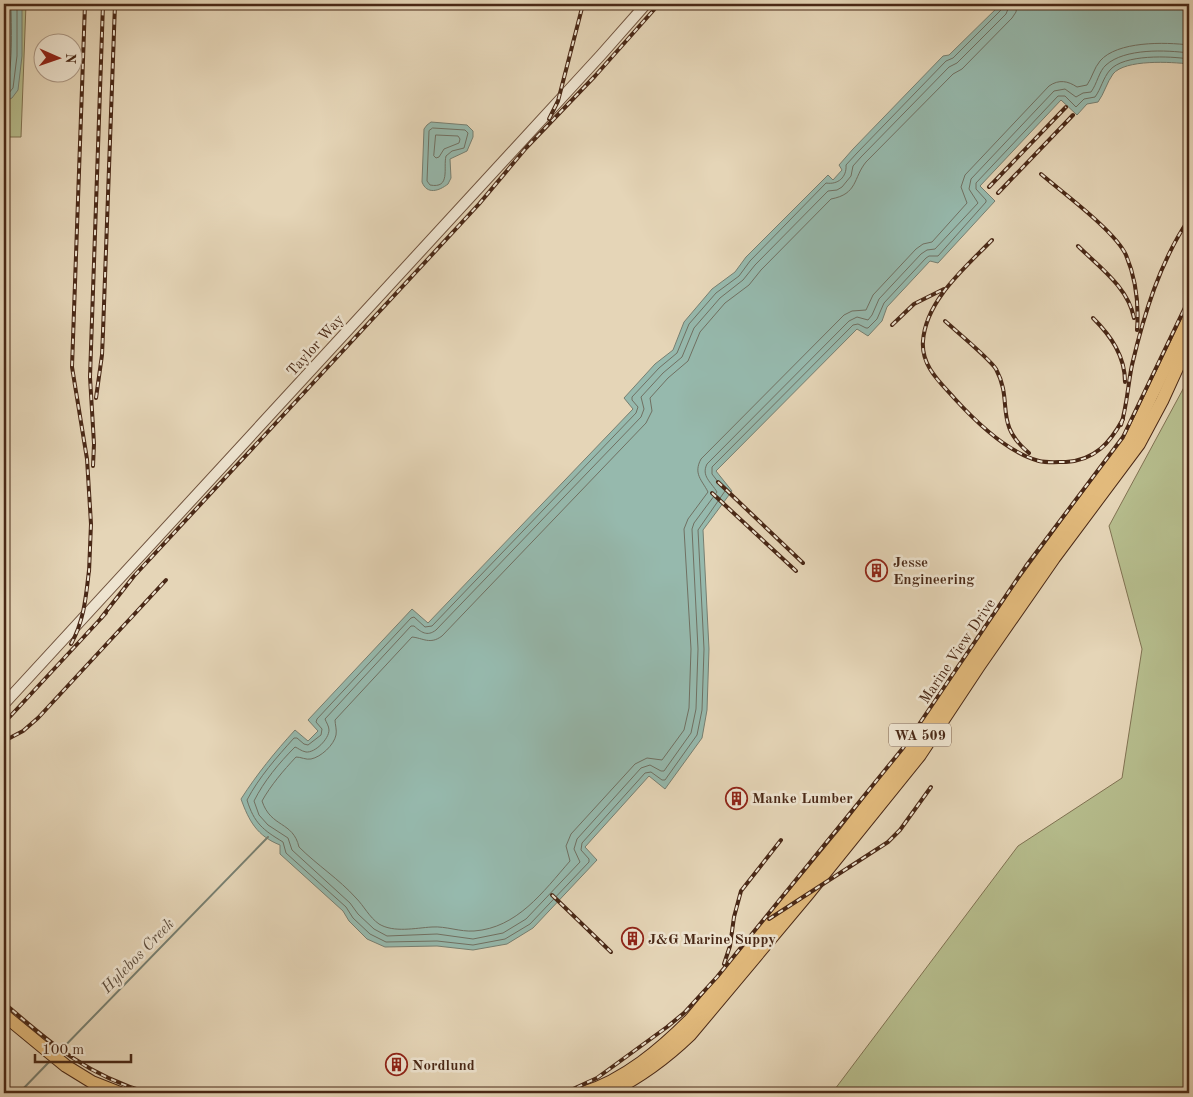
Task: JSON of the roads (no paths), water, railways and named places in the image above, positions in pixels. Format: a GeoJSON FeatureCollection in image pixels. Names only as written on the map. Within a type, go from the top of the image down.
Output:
{"type":"FeatureCollection","features":[{"type":"Feature","properties":{"kind":"main road","name":"Marine View Drive"},"geometry":{"type":"LineString","coordinates":[[583,1093],[626,1072],[647,1058],[673,1037],[691,1019],[846,832],[904,758],[1019,590],[1132,438],[1189,318]]}},
{"type":"Feature","properties":{"kind":"main road","name":"Marine View Drive"},"geometry":{"type":"LineString","coordinates":[[608,1093],[649,1070],[690,1036],[920,755],[1049,566],[1139,444],[1162,401],[1189,342]]}},
{"type":"Feature","properties":{"kind":"main road"},"geometry":{"type":"LineString","coordinates":[[4,1015],[42,1052]]}},
{"type":"Feature","properties":{"kind":"main road"},"geometry":{"type":"LineString","coordinates":[[4,1025],[98,1093]]}},
{"type":"Feature","properties":{"kind":"main road"},"geometry":{"type":"LineString","coordinates":[[64,1069],[120,1093]]}},
{"type":"Feature","properties":{"kind":"street","name":"Taylor Way"},"geometry":{"type":"LineString","coordinates":[[4,704],[646,4]]}},
{"type":"Feature","properties":{"kind":"water"},"geometry":{"type":"Polygon","coordinates":[[[4,4],[22,4],[22,56],[18,90],[12,98],[4,102],[4,4]]]}},
{"type":"Feature","properties":{"kind":"water"},"geometry":{"type":"Polygon","coordinates":[[[1001,4],[1189,4],[1189,64],[1149,63],[1119,69],[1111,77],[1098,102],[1087,104],[1077,115],[1061,100],[980,186],[995,201],[938,263],[930,261],[887,307],[882,321],[868,336],[857,329],[716,471],[732,491],[703,530],[709,649],[707,710],[702,738],[665,789],[649,776],[585,847],[597,860],[533,928],[507,944],[473,950],[437,946],[385,947],[367,939],[349,921],[343,911],[280,854],[280,845],[265,837],[255,827],[241,799],[247,790],[266,763],[295,730],[308,741],[318,731],[308,720],[412,609],[428,623],[633,409],[624,398],[655,364],[673,350],[684,322],[712,289],[735,272],[746,257],[828,175],[833,180],[842,170],[839,165],[853,149],[943,56],[949,55],[1001,4]]]}},
{"type":"Feature","properties":{"kind":"water"},"geometry":{"type":"Polygon","coordinates":[[[431,122],[467,125],[473,131],[473,137],[467,151],[450,159],[451,178],[448,184],[434,190],[427,189],[422,182],[424,129],[431,122]]]}},
{"type":"Feature","properties":{"kind":"waterway","name":"Hylebos Creek"},"geometry":{"type":"LineString","coordinates":[[57,1054],[268,837]]}},
{"type":"Feature","properties":{"kind":"waterway","name":"Hylebos Creek"},"geometry":{"type":"LineString","coordinates":[[19,1093],[50,1061]]}},
{"type":"Feature","properties":{"kind":"railway"},"geometry":{"type":"LineString","coordinates":[[71,644],[82,618],[89,570],[89,572],[91,524],[87,459],[72,367],[85,4]]}},
{"type":"Feature","properties":{"kind":"railway"},"geometry":{"type":"LineString","coordinates":[[93,466],[94,444],[90,377],[103,4]]}},
{"type":"Feature","properties":{"kind":"railway"},"geometry":{"type":"LineString","coordinates":[[96,398],[102,355],[115,4]]}},
{"type":"Feature","properties":{"kind":"railway"},"geometry":{"type":"LineString","coordinates":[[549,119],[558,101],[583,4]]}},
{"type":"Feature","properties":{"kind":"railway"},"geometry":{"type":"LineString","coordinates":[[101,618],[134,576],[479,204],[526,148],[595,76],[659,4]]}},
{"type":"Feature","properties":{"kind":"railway"},"geometry":{"type":"LineString","coordinates":[[989,187],[1066,107]]}},
{"type":"Feature","properties":{"kind":"railway"},"geometry":{"type":"LineString","coordinates":[[998,193],[1073,115]]}},
{"type":"Feature","properties":{"kind":"railway"},"geometry":{"type":"LineString","coordinates":[[1041,174],[1100,224],[1120,245],[1126,255],[1136,292],[1137,330]]}},
{"type":"Feature","properties":{"kind":"railway"},"geometry":{"type":"LineString","coordinates":[[1121,425],[1132,365],[1154,289],[1161,271],[1189,219]]}},
{"type":"Feature","properties":{"kind":"railway"},"geometry":{"type":"LineString","coordinates":[[992,240],[959,273],[939,298],[931,312],[926,326],[923,350],[928,366],[933,373],[963,408],[983,427],[1016,451],[1039,461],[1066,462],[1085,458],[1107,443],[1123,419]]}},
{"type":"Feature","properties":{"kind":"railway"},"geometry":{"type":"LineString","coordinates":[[1078,246],[1112,278],[1126,297],[1134,318]]}},
{"type":"Feature","properties":{"kind":"railway"},"geometry":{"type":"LineString","coordinates":[[892,325],[914,304],[944,289]]}},
{"type":"Feature","properties":{"kind":"railway"},"geometry":{"type":"LineString","coordinates":[[556,1093],[573,1089],[597,1078],[684,1013],[717,977],[903,748],[1026,566],[1123,437],[1189,299]]}},
{"type":"Feature","properties":{"kind":"railway"},"geometry":{"type":"LineString","coordinates":[[1093,318],[1116,347],[1123,364],[1125,382]]}},
{"type":"Feature","properties":{"kind":"railway"},"geometry":{"type":"LineString","coordinates":[[945,321],[993,364],[1004,392],[1007,422],[1011,432],[1029,453]]}},
{"type":"Feature","properties":{"kind":"railway"},"geometry":{"type":"LineString","coordinates":[[718,482],[803,563]]}},
{"type":"Feature","properties":{"kind":"railway"},"geometry":{"type":"LineString","coordinates":[[712,493],[796,571]]}},
{"type":"Feature","properties":{"kind":"railway"},"geometry":{"type":"LineString","coordinates":[[4,741],[23,731],[38,718],[166,580]]}},
{"type":"Feature","properties":{"kind":"railway"},"geometry":{"type":"LineString","coordinates":[[4,723],[106,613]]}},
{"type":"Feature","properties":{"kind":"railway"},"geometry":{"type":"LineString","coordinates":[[769,919],[888,842],[900,830],[931,787]]}},
{"type":"Feature","properties":{"kind":"railway"},"geometry":{"type":"LineString","coordinates":[[724,964],[730,946],[734,917],[741,891],[781,840]]}},
{"type":"Feature","properties":{"kind":"railway"},"geometry":{"type":"LineString","coordinates":[[552,895],[611,952]]}},
{"type":"Feature","properties":{"kind":"railway"},"geometry":{"type":"LineString","coordinates":[[4,1003],[37,1032],[88,1068],[127,1086],[149,1093]]}},
{"type":"Feature","properties":{"kind":"place","name":"Jesse Engineering"},"geometry":{"type":"Point","coordinates":[877,571]}},
{"type":"Feature","properties":{"kind":"place","name":"Manke Lumber"},"geometry":{"type":"Point","coordinates":[736,798]}},
{"type":"Feature","properties":{"kind":"place","name":"J&G Marine Suppy"},"geometry":{"type":"Point","coordinates":[632,939]}},
{"type":"Feature","properties":{"kind":"place","name":"Nordlund"},"geometry":{"type":"Point","coordinates":[396,1065]}}]}
